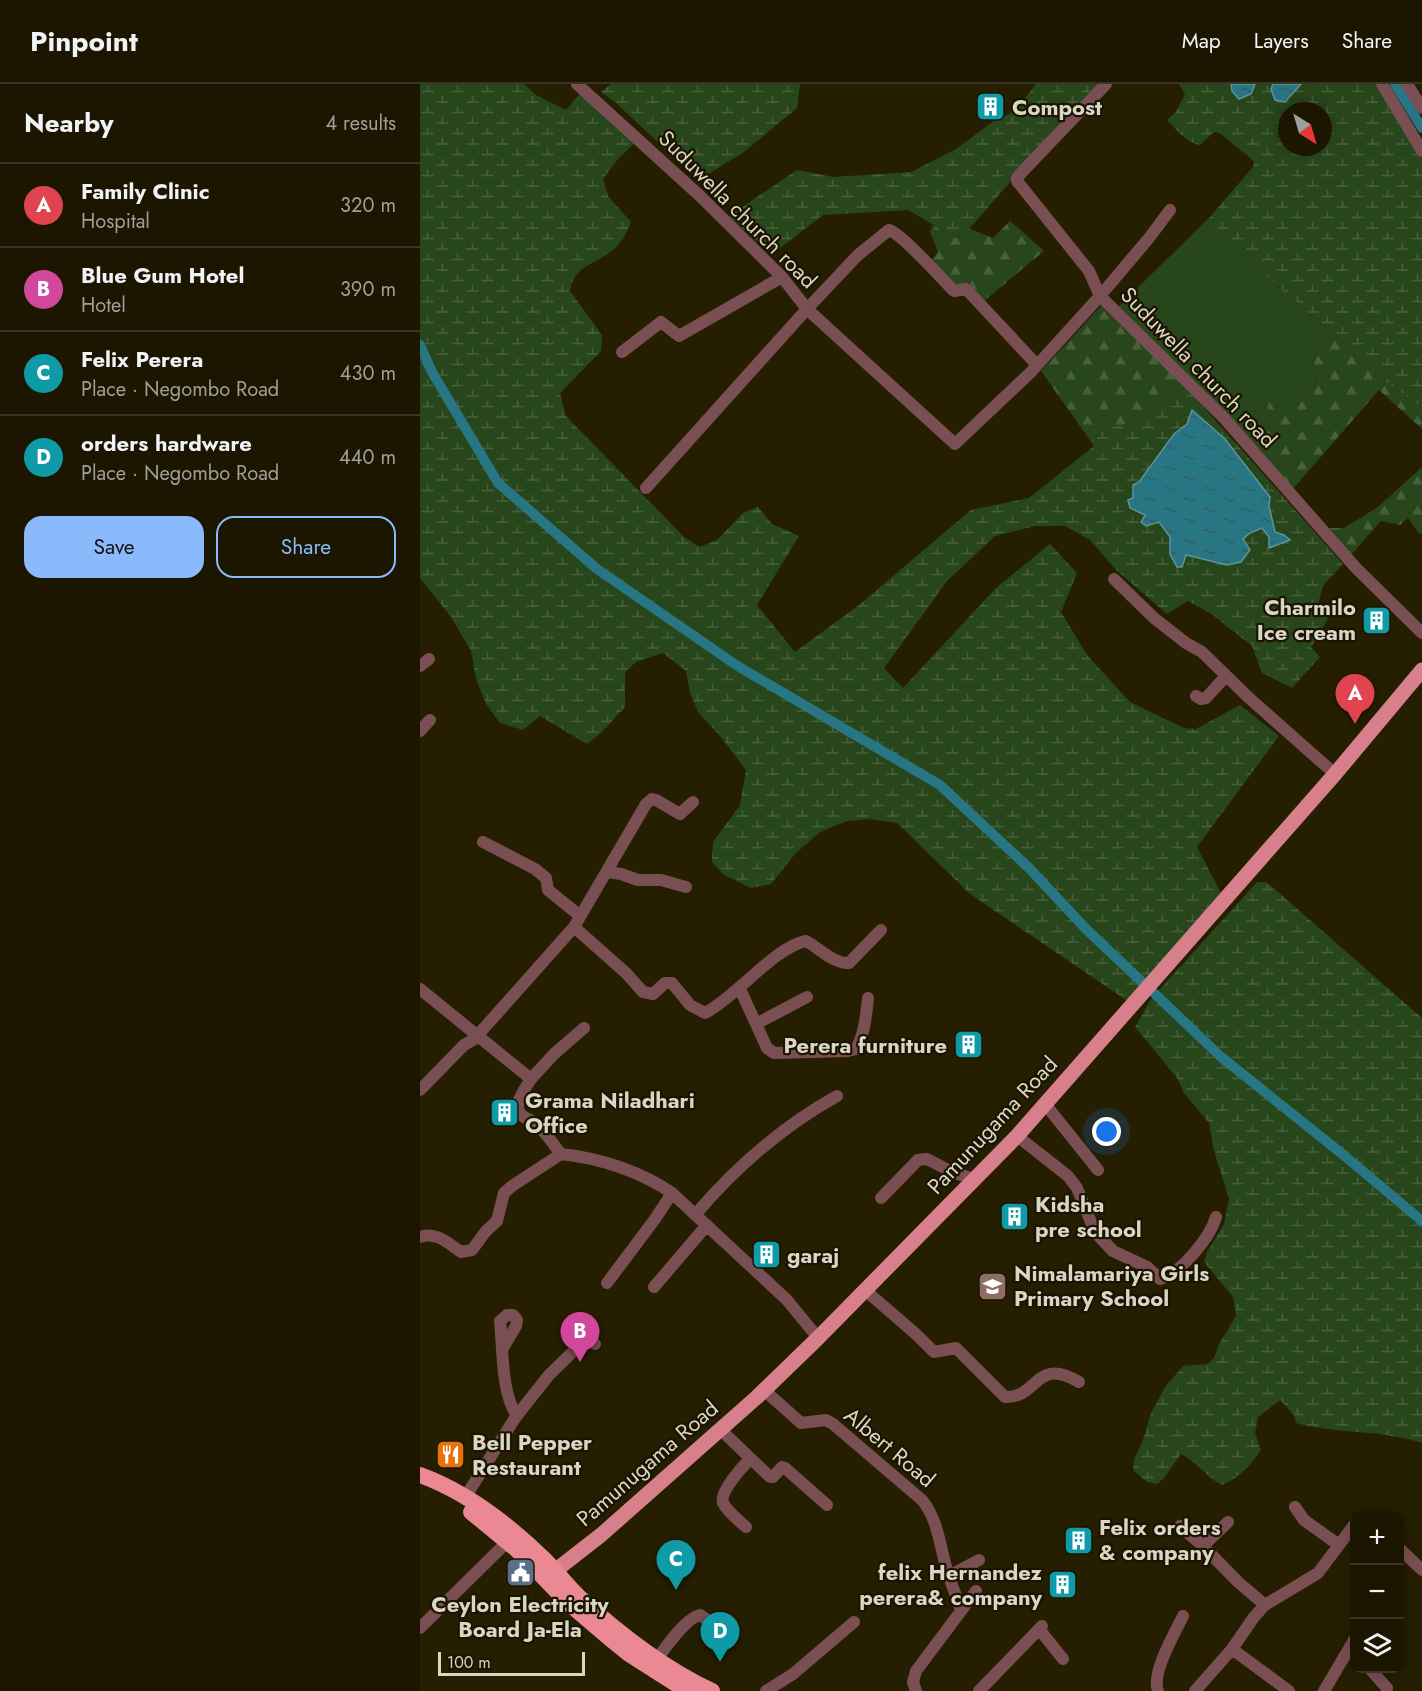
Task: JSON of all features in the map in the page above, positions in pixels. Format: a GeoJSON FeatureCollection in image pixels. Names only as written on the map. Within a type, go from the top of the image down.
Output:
{"type":"FeatureCollection","features":[{"type":"Feature","properties":{"kind":"highway"},"geometry":{"type":"LineString","coordinates":[[420,1475],[466,1496],[485,1508],[530,1546],[550,1575]]}},
{"type":"Feature","properties":{"kind":"highway"},"geometry":{"type":"LineString","coordinates":[[420,1486],[479,1517],[507,1542],[578,1595],[687,1691]]}},
{"type":"Feature","properties":{"kind":"highway"},"geometry":{"type":"LineString","coordinates":[[654,1664],[712,1691]]}},
{"type":"Feature","properties":{"kind":"main road","name":"Pamunugama Road"},"geometry":{"type":"LineString","coordinates":[[550,1575],[601,1535],[765,1390],[1017,1136],[1335,774],[1422,670]]}},
{"type":"Feature","properties":{"kind":"street","name":"Suduwella church road"},"geometry":{"type":"LineString","coordinates":[[577,84],[700,196],[782,277],[807,309],[955,444],[1037,365],[1100,296],[1224,418],[1356,568],[1422,633]]}},
{"type":"Feature","properties":{"kind":"street"},"geometry":{"type":"LineString","coordinates":[[1106,84],[1017,178],[1021,186],[1089,271],[1100,296],[1170,210]]}},
{"type":"Feature","properties":{"kind":"street"},"geometry":{"type":"LineString","coordinates":[[1382,84],[1422,151]]}},
{"type":"Feature","properties":{"kind":"street"},"geometry":{"type":"LineString","coordinates":[[1407,84],[1422,108]]}},
{"type":"Feature","properties":{"kind":"street"},"geometry":{"type":"LineString","coordinates":[[646,488],[807,309],[858,255],[889,230],[904,241],[954,291],[966,289],[1037,365]]}},
{"type":"Feature","properties":{"kind":"street"},"geometry":{"type":"LineString","coordinates":[[622,352],[661,322],[680,336],[782,277]]}},
{"type":"Feature","properties":{"kind":"street"},"geometry":{"type":"LineString","coordinates":[[1114,579],[1154,618],[1186,643],[1202,652],[1335,774]]}},
{"type":"Feature","properties":{"kind":"street"},"geometry":{"type":"LineString","coordinates":[[1196,696],[1201,699],[1206,698],[1226,676]]}},
{"type":"Feature","properties":{"kind":"street"},"geometry":{"type":"LineString","coordinates":[[420,731],[430,720]]}},
{"type":"Feature","properties":{"kind":"street"},"geometry":{"type":"LineString","coordinates":[[420,1090],[464,1045],[477,1037],[574,927],[646,804],[652,799],[656,800],[680,814],[693,802]]}},
{"type":"Feature","properties":{"kind":"street"},"geometry":{"type":"LineString","coordinates":[[483,842],[535,869],[546,878],[548,890],[579,915]]}},
{"type":"Feature","properties":{"kind":"street"},"geometry":{"type":"LineString","coordinates":[[607,872],[638,880],[662,880],[687,886]]}},
{"type":"Feature","properties":{"kind":"street"},"geometry":{"type":"LineString","coordinates":[[574,927],[626,973],[643,992],[653,994],[665,983],[672,983],[690,1005],[705,1013],[740,989],[783,951],[798,942],[806,941],[831,957],[849,963],[881,930]]}},
{"type":"Feature","properties":{"kind":"street"},"geometry":{"type":"LineString","coordinates":[[420,989],[531,1079]]}},
{"type":"Feature","properties":{"kind":"street"},"geometry":{"type":"LineString","coordinates":[[740,989],[766,1048],[774,1053],[856,1049],[860,1041],[868,998]]}},
{"type":"Feature","properties":{"kind":"street"},"geometry":{"type":"LineString","coordinates":[[756,1024],[807,997]]}},
{"type":"Feature","properties":{"kind":"street"},"geometry":{"type":"LineString","coordinates":[[561,1154],[541,1128],[532,1120],[523,1117],[518,1108],[518,1099],[531,1079],[554,1054],[584,1028]]}},
{"type":"Feature","properties":{"kind":"street"},"geometry":{"type":"LineString","coordinates":[[695,1215],[715,1191],[746,1162],[786,1130],[837,1096]]}},
{"type":"Feature","properties":{"kind":"street"},"geometry":{"type":"LineString","coordinates":[[1045,1104],[1098,1170]]}},
{"type":"Feature","properties":{"kind":"street"},"geometry":{"type":"LineString","coordinates":[[1017,1136],[1068,1176],[1077,1188],[1095,1232],[1113,1251],[1147,1267],[1160,1279],[1178,1268],[1193,1254],[1213,1228],[1216,1217]]}},
{"type":"Feature","properties":{"kind":"street"},"geometry":{"type":"LineString","coordinates":[[420,1237],[433,1235],[445,1240],[460,1252],[472,1250],[486,1231],[497,1221],[504,1193],[512,1186],[561,1154],[586,1157],[655,1182],[672,1193],[787,1300],[818,1338]]}},
{"type":"Feature","properties":{"kind":"street"},"geometry":{"type":"LineString","coordinates":[[881,1198],[918,1160],[927,1159],[952,1172],[974,1179]]}},
{"type":"Feature","properties":{"kind":"street"},"geometry":{"type":"LineString","coordinates":[[607,1283],[672,1193]]}},
{"type":"Feature","properties":{"kind":"street"},"geometry":{"type":"LineString","coordinates":[[654,1287],[707,1225]]}},
{"type":"Feature","properties":{"kind":"street"},"geometry":{"type":"LineString","coordinates":[[865,1290],[934,1352],[956,1348],[1005,1396],[1013,1397],[1037,1380],[1058,1372],[1079,1382]]}},
{"type":"Feature","properties":{"kind":"street"},"geometry":{"type":"LineString","coordinates":[[466,1496],[517,1416],[549,1375],[586,1339],[590,1338],[595,1344]]}},
{"type":"Feature","properties":{"kind":"street"},"geometry":{"type":"LineString","coordinates":[[503,1348],[507,1388],[512,1409],[517,1416]]}},
{"type":"Feature","properties":{"kind":"street","name":"Albert Road"},"geometry":{"type":"LineString","coordinates":[[765,1390],[801,1423],[825,1420],[833,1424],[922,1500],[929,1508],[938,1532],[949,1576],[962,1610]]}},
{"type":"Feature","properties":{"kind":"street"},"geometry":{"type":"LineString","coordinates":[[721,1430],[770,1477],[782,1467],[785,1468],[827,1504]]}},
{"type":"Feature","properties":{"kind":"street"},"geometry":{"type":"LineString","coordinates":[[746,1527],[723,1504],[723,1497],[737,1474],[750,1459]]}},
{"type":"Feature","properties":{"kind":"street"},"geometry":{"type":"LineString","coordinates":[[1295,1507],[1313,1528],[1339,1545]]}},
{"type":"Feature","properties":{"kind":"street"},"geometry":{"type":"LineString","coordinates":[[1203,1546],[1228,1522]]}},
{"type":"Feature","properties":{"kind":"street"},"geometry":{"type":"LineString","coordinates":[[1180,1526],[1265,1605]]}},
{"type":"Feature","properties":{"kind":"street"},"geometry":{"type":"LineString","coordinates":[[1195,1691],[1232,1649],[1265,1605],[1318,1573],[1350,1530]]}},
{"type":"Feature","properties":{"kind":"street"},"geometry":{"type":"LineString","coordinates":[[420,1628],[507,1542]]}},
{"type":"Feature","properties":{"kind":"street"},"geometry":{"type":"LineString","coordinates":[[1404,1553],[1422,1570]]}},
{"type":"Feature","properties":{"kind":"street"},"geometry":{"type":"LineString","coordinates":[[949,1576],[979,1560]]}},
{"type":"Feature","properties":{"kind":"street"},"geometry":{"type":"LineString","coordinates":[[916,1691],[913,1682],[916,1671],[976,1591]]}},
{"type":"Feature","properties":{"kind":"street"},"geometry":{"type":"LineString","coordinates":[[654,1664],[683,1627],[695,1616],[700,1615],[720,1632]]}},
{"type":"Feature","properties":{"kind":"street"},"geometry":{"type":"LineString","coordinates":[[1158,1691],[1156,1687],[1161,1661],[1183,1616]]}},
{"type":"Feature","properties":{"kind":"street"},"geometry":{"type":"LineString","coordinates":[[766,1691],[793,1674],[854,1622]]}},
{"type":"Feature","properties":{"kind":"street"},"geometry":{"type":"LineString","coordinates":[[979,1691],[1041,1627],[1063,1659]]}},
{"type":"Feature","properties":{"kind":"street"},"geometry":{"type":"LineString","coordinates":[[1232,1649],[1289,1691]]}},
{"type":"Feature","properties":{"kind":"street"},"geometry":{"type":"LineString","coordinates":[[1324,1691],[1350,1655]]}},
{"type":"Feature","properties":{"kind":"street"},"geometry":{"type":"LineString","coordinates":[[1374,1673],[1387,1688]]}},
{"type":"Feature","properties":{"kind":"green space"},"geometry":{"type":"Polygon","coordinates":[[[420,84],[524,84],[536,95],[566,110],[582,91],[637,141],[618,159],[603,179],[608,196],[631,222],[617,247],[580,272],[572,283],[570,291],[602,335],[601,351],[560,393],[566,416],[684,537],[700,547],[717,540],[743,513],[758,507],[772,524],[799,536],[757,605],[795,652],[859,605],[971,510],[1029,498],[1094,446],[1100,429],[1146,418],[1185,386],[1343,564],[1323,586],[1318,604],[1328,619],[1311,647],[1320,657],[1292,688],[1262,673],[1252,646],[1210,613],[1188,601],[1167,614],[1116,570],[1090,540],[1065,526],[1035,526],[995,536],[947,581],[884,668],[903,688],[996,588],[1050,544],[1077,573],[1061,612],[1087,655],[1130,702],[1184,728],[1196,729],[1240,705],[1279,736],[1197,847],[1221,893],[1129,1002],[970,894],[897,823],[870,819],[847,821],[820,832],[796,853],[771,884],[751,888],[724,875],[712,862],[713,842],[740,805],[746,770],[698,712],[690,693],[686,671],[663,653],[636,662],[625,672],[625,707],[601,733],[587,744],[540,716],[523,730],[500,723],[486,704],[476,679],[471,651],[451,617],[420,578],[420,84]]]}},
{"type":"Feature","properties":{"kind":"green space"},"geometry":{"type":"Polygon","coordinates":[[[611,84],[800,84],[797,108],[744,152],[702,178],[694,176],[616,103],[601,92],[611,84]]]}},
{"type":"Feature","properties":{"kind":"green space"},"geometry":{"type":"Polygon","coordinates":[[[1036,84],[1100,84],[1060,125],[970,228],[965,227],[956,238],[908,210],[823,215],[771,255],[729,216],[797,170],[834,177],[911,172],[956,149],[991,123],[1016,110],[1036,84]]]}},
{"type":"Feature","properties":{"kind":"green space"},"geometry":{"type":"Polygon","coordinates":[[[1179,84],[1377,84],[1422,159],[1422,407],[1383,380],[1250,262],[1209,218],[1253,167],[1254,161],[1221,134],[1214,132],[1200,145],[1186,139],[1167,120],[1176,112],[1185,94],[1179,84]]]}},
{"type":"Feature","properties":{"kind":"green space"},"geometry":{"type":"Polygon","coordinates":[[[1209,218],[1250,262],[1327,328],[1313,361],[1316,383],[1297,406],[1247,436],[1119,306],[1209,218]]]}},
{"type":"Feature","properties":{"kind":"green space"},"geometry":{"type":"Polygon","coordinates":[[[1010,221],[1044,251],[984,301],[969,283],[955,286],[930,262],[938,252],[930,232],[933,225],[956,238],[965,227],[993,238],[1010,221]]]}},
{"type":"Feature","properties":{"kind":"green space"},"geometry":{"type":"Polygon","coordinates":[[[1101,306],[1185,386],[1146,418],[1100,429],[1094,446],[1041,371],[1101,306]]]}},
{"type":"Feature","properties":{"kind":"green space"},"geometry":{"type":"Polygon","coordinates":[[[1327,328],[1383,380],[1422,407],[1422,429],[1379,390],[1292,490],[1247,436],[1262,429],[1269,402],[1297,406],[1316,383],[1313,361],[1327,328]]]}},
{"type":"Feature","properties":{"kind":"green space"},"geometry":{"type":"Polygon","coordinates":[[[1422,467],[1422,532],[1420,535],[1408,518],[1400,525],[1381,521],[1351,555],[1327,528],[1344,528],[1378,507],[1422,467]]]}},
{"type":"Feature","properties":{"kind":"green space"},"geometry":{"type":"Polygon","coordinates":[[[1257,882],[1270,885],[1422,1018],[1422,1443],[1392,1436],[1296,1423],[1294,1415],[1280,1400],[1258,1417],[1255,1433],[1261,1450],[1234,1479],[1222,1485],[1181,1454],[1157,1484],[1147,1482],[1133,1470],[1134,1460],[1151,1413],[1165,1387],[1183,1366],[1207,1364],[1214,1358],[1219,1344],[1236,1316],[1233,1297],[1204,1262],[1207,1252],[1224,1224],[1229,1199],[1214,1151],[1209,1123],[1184,1093],[1177,1078],[1135,1027],[1151,999],[1257,882]]]}},
{"type":"Feature","properties":{"kind":"water"},"geometry":{"type":"Polygon","coordinates":[[[1231,84],[1255,84],[1251,94],[1239,99],[1232,91],[1231,84]]]}},
{"type":"Feature","properties":{"kind":"water"},"geometry":{"type":"Polygon","coordinates":[[[1273,84],[1301,84],[1285,102],[1275,100],[1271,89],[1273,84]]]}},
{"type":"Feature","properties":{"kind":"water"},"geometry":{"type":"Polygon","coordinates":[[[1192,410],[1225,439],[1270,497],[1269,506],[1275,532],[1290,540],[1269,548],[1269,537],[1262,528],[1243,539],[1250,550],[1241,562],[1227,565],[1186,555],[1182,567],[1177,567],[1170,554],[1170,537],[1159,522],[1146,526],[1141,522],[1145,515],[1130,508],[1128,500],[1133,498],[1133,485],[1139,482],[1174,434],[1187,424],[1192,410]]]}},
{"type":"Feature","properties":{"kind":"waterway"},"geometry":{"type":"LineString","coordinates":[[1395,84],[1422,128]]}},
{"type":"Feature","properties":{"kind":"waterway"},"geometry":{"type":"LineString","coordinates":[[420,345],[432,372],[498,483],[597,569],[736,665],[940,785],[1029,868],[1087,930],[1141,981]]}},
{"type":"Feature","properties":{"kind":"waterway"},"geometry":{"type":"LineString","coordinates":[[1154,993],[1220,1056],[1422,1221]]}},
{"type":"Feature","properties":{"kind":"place","name":"Compost"},"geometry":{"type":"Point","coordinates":[991,107]}},
{"type":"Feature","properties":{"kind":"place","name":"Charmilo Ice cream"},"geometry":{"type":"Point","coordinates":[1377,620]}},
{"type":"Feature","properties":{"kind":"place","name":"Family Clinic"},"geometry":{"type":"Point","coordinates":[1355,724]}},
{"type":"Feature","properties":{"kind":"place","name":"Perera furniture"},"geometry":{"type":"Point","coordinates":[968,1045]}},
{"type":"Feature","properties":{"kind":"place","name":"Grama Niladhari Office"},"geometry":{"type":"Point","coordinates":[504,1113]}},
{"type":"Feature","properties":{"kind":"place","name":"Kidsha pre school"},"geometry":{"type":"Point","coordinates":[1014,1217]}},
{"type":"Feature","properties":{"kind":"place","name":"garaj"},"geometry":{"type":"Point","coordinates":[766,1255]}},
{"type":"Feature","properties":{"kind":"place","name":"Nimalamariya Girls Primary School"},"geometry":{"type":"Point","coordinates":[993,1286]}},
{"type":"Feature","properties":{"kind":"place","name":"Blue Gum Hotel"},"geometry":{"type":"Point","coordinates":[580,1362]}},
{"type":"Feature","properties":{"kind":"place","name":"Bell Pepper Restaurant"},"geometry":{"type":"Point","coordinates":[451,1455]}},
{"type":"Feature","properties":{"kind":"place","name":"Felix orders & company"},"geometry":{"type":"Point","coordinates":[1078,1540]}},
{"type":"Feature","properties":{"kind":"place","name":"Ceylon Electricity Board Ja-Ela"},"geometry":{"type":"Point","coordinates":[520,1572]}},
{"type":"Feature","properties":{"kind":"place","name":"felix Hernandez perera& company"},"geometry":{"type":"Point","coordinates":[1063,1585]}},
{"type":"Feature","properties":{"kind":"place","name":"Felix Perera"},"geometry":{"type":"Point","coordinates":[676,1590]}},
{"type":"Feature","properties":{"kind":"place","name":"orders hardware"},"geometry":{"type":"Point","coordinates":[720,1662]}}]}
